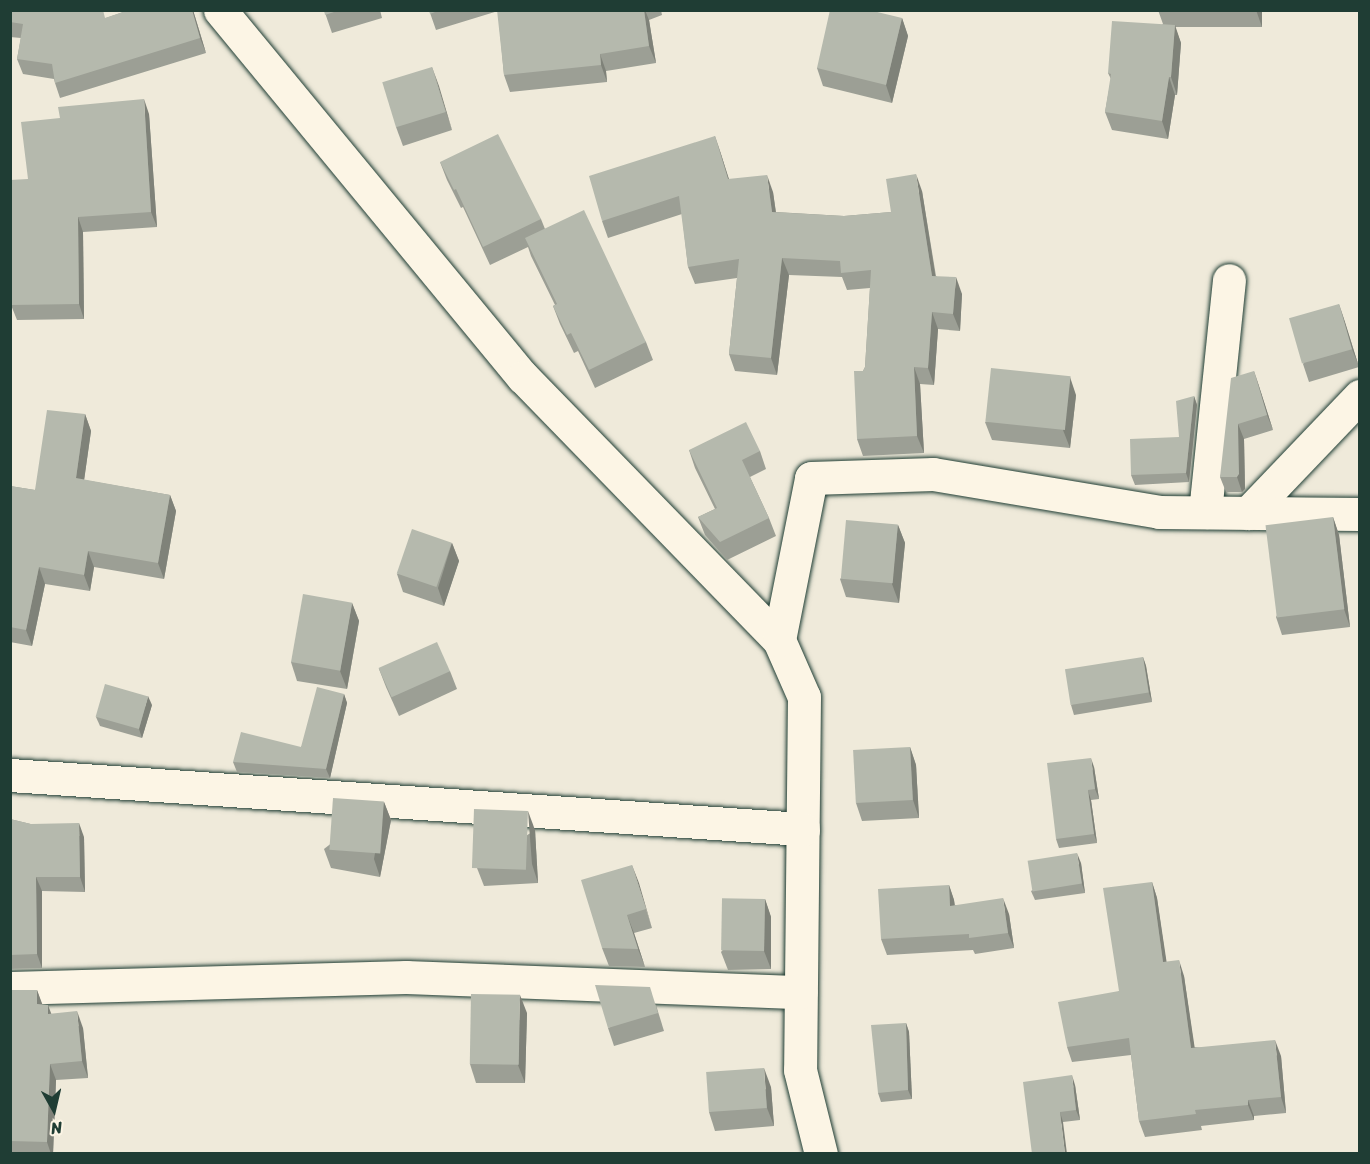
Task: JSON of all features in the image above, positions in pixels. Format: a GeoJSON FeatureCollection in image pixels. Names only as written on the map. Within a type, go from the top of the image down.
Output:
{"type":"FeatureCollection","features":[{"type":"Feature","properties":{"kind":"street"},"geometry":{"type":"LineString","coordinates":[[220,10],[523,377],[779,639],[804,697],[800,1070],[821,1154]]}},
{"type":"Feature","properties":{"kind":"street"},"geometry":{"type":"LineString","coordinates":[[1205,512],[1229,280]]}},
{"type":"Feature","properties":{"kind":"street"},"geometry":{"type":"LineString","coordinates":[[1248,513],[1359,396]]}},
{"type":"Feature","properties":{"kind":"street"},"geometry":{"type":"LineString","coordinates":[[779,639],[812,478],[933,474],[1159,512],[1359,514]]}},
{"type":"Feature","properties":{"kind":"street"},"geometry":{"type":"LineString","coordinates":[[10,775],[803,829]]}},
{"type":"Feature","properties":{"kind":"street"},"geometry":{"type":"LineString","coordinates":[[10,988],[406,977],[801,992]]}},
{"type":"Feature","properties":{"kind":"building"},"geometry":{"type":"Polygon","coordinates":[[[10,10],[103,10],[105,18],[129,10],[192,10],[200,38],[55,83],[52,64],[17,59],[23,24],[10,22],[10,10]]]}},
{"type":"Feature","properties":{"kind":"building"},"geometry":{"type":"Polygon","coordinates":[[[324,10],[340,10],[325,15],[324,10]]]}},
{"type":"Feature","properties":{"kind":"building"},"geometry":{"type":"Polygon","coordinates":[[[497,10],[644,10],[649,46],[600,54],[601,65],[504,75],[497,10]]]}},
{"type":"Feature","properties":{"kind":"building"},"geometry":{"type":"Polygon","coordinates":[[[830,10],[869,10],[902,18],[886,85],[817,68],[830,10]]]}},
{"type":"Feature","properties":{"kind":"building"},"geometry":{"type":"Polygon","coordinates":[[[1112,21],[1175,25],[1171,77],[1169,77],[1162,121],[1105,112],[1111,74],[1108,73],[1112,21]]]}},
{"type":"Feature","properties":{"kind":"building"},"geometry":{"type":"Polygon","coordinates":[[[432,67],[446,112],[396,127],[382,82],[432,67]]]}},
{"type":"Feature","properties":{"kind":"building"},"geometry":{"type":"Polygon","coordinates":[[[144,99],[151,212],[78,217],[79,304],[11,305],[10,180],[28,179],[21,122],[60,118],[58,107],[144,99]]]}},
{"type":"Feature","properties":{"kind":"building"},"geometry":{"type":"Polygon","coordinates":[[[498,134],[541,219],[483,247],[456,189],[454,190],[440,162],[498,134]]]}},
{"type":"Feature","properties":{"kind":"building"},"geometry":{"type":"Polygon","coordinates":[[[715,136],[728,179],[767,175],[772,212],[844,216],[891,212],[886,179],[916,174],[932,276],[956,277],[953,314],[932,312],[928,368],[914,367],[917,436],[857,439],[854,371],[863,371],[865,367],[871,270],[841,273],[840,261],[782,258],[771,358],[729,354],[739,259],[688,267],[679,196],[602,221],[589,176],[715,136]]]}},
{"type":"Feature","properties":{"kind":"building"},"geometry":{"type":"Polygon","coordinates":[[[584,210],[646,342],[589,370],[571,333],[567,335],[553,306],[557,304],[525,238],[584,210]]]}},
{"type":"Feature","properties":{"kind":"building"},"geometry":{"type":"Polygon","coordinates":[[[1339,304],[1352,349],[1302,364],[1289,318],[1339,304]]]}},
{"type":"Feature","properties":{"kind":"building"},"geometry":{"type":"Polygon","coordinates":[[[991,368],[1071,376],[1065,430],[985,422],[991,368]]]}},
{"type":"Feature","properties":{"kind":"building"},"geometry":{"type":"Polygon","coordinates":[[[1254,371],[1267,415],[1238,424],[1239,474],[1237,477],[1220,477],[1231,378],[1254,371]]]}},
{"type":"Feature","properties":{"kind":"building"},"geometry":{"type":"Polygon","coordinates":[[[1194,396],[1186,473],[1131,475],[1130,439],[1179,437],[1176,401],[1194,396]]]}},
{"type":"Feature","properties":{"kind":"building"},"geometry":{"type":"Polygon","coordinates":[[[47,410],[85,414],[76,478],[170,495],[158,563],[88,551],[84,575],[39,567],[26,630],[10,627],[10,486],[35,490],[47,410]]]}},
{"type":"Feature","properties":{"kind":"building"},"geometry":{"type":"Polygon","coordinates":[[[746,422],[760,451],[742,460],[769,518],[720,542],[698,517],[717,508],[689,450],[746,422]]]}},
{"type":"Feature","properties":{"kind":"building"},"geometry":{"type":"Polygon","coordinates":[[[1333,517],[1344,609],[1277,618],[1266,525],[1333,517]]]}},
{"type":"Feature","properties":{"kind":"building"},"geometry":{"type":"Polygon","coordinates":[[[846,520],[898,525],[893,583],[841,579],[846,520]]]}},
{"type":"Feature","properties":{"kind":"building"},"geometry":{"type":"Polygon","coordinates":[[[412,529],[452,543],[436,587],[397,573],[412,529]]]}},
{"type":"Feature","properties":{"kind":"building"},"geometry":{"type":"Polygon","coordinates":[[[303,594],[352,603],[340,671],[291,662],[303,594]]]}},
{"type":"Feature","properties":{"kind":"building"},"geometry":{"type":"Polygon","coordinates":[[[437,642],[450,671],[392,697],[379,668],[437,642]]]}},
{"type":"Feature","properties":{"kind":"building"},"geometry":{"type":"Polygon","coordinates":[[[1143,657],[1149,693],[1071,705],[1065,669],[1143,657]]]}},
{"type":"Feature","properties":{"kind":"building"},"geometry":{"type":"Polygon","coordinates":[[[105,684],[148,696],[139,729],[96,717],[105,684]]]}},
{"type":"Feature","properties":{"kind":"building"},"geometry":{"type":"Polygon","coordinates":[[[317,687],[344,694],[326,769],[233,762],[241,732],[301,747],[317,687]]]}},
{"type":"Feature","properties":{"kind":"building"},"geometry":{"type":"Polygon","coordinates":[[[910,747],[913,800],[856,803],[853,750],[910,747]]]}},
{"type":"Feature","properties":{"kind":"building"},"geometry":{"type":"Polygon","coordinates":[[[1091,758],[1095,789],[1088,790],[1094,834],[1056,839],[1047,763],[1091,758]]]}},
{"type":"Feature","properties":{"kind":"building"},"geometry":{"type":"Polygon","coordinates":[[[333,798],[384,802],[380,853],[329,850],[333,798]]]}},
{"type":"Feature","properties":{"kind":"building"},"geometry":{"type":"Polygon","coordinates":[[[474,809],[528,811],[526,870],[472,868],[474,809]]]}},
{"type":"Feature","properties":{"kind":"building"},"geometry":{"type":"Polygon","coordinates":[[[10,819],[31,824],[79,823],[80,877],[36,877],[37,954],[10,955],[10,819]]]}},
{"type":"Feature","properties":{"kind":"building"},"geometry":{"type":"Polygon","coordinates":[[[1077,853],[1082,884],[1032,891],[1028,861],[1077,853]]]}},
{"type":"Feature","properties":{"kind":"building"},"geometry":{"type":"Polygon","coordinates":[[[632,865],[646,909],[627,915],[638,949],[602,948],[581,880],[632,865]]]}},
{"type":"Feature","properties":{"kind":"building"},"geometry":{"type":"Polygon","coordinates":[[[1152,882],[1163,962],[1179,960],[1191,1048],[1275,1040],[1281,1097],[1248,1100],[1248,1105],[1195,1110],[1196,1114],[1139,1121],[1129,1038],[1067,1047],[1058,1002],[1119,991],[1103,888],[1152,882]]]}},
{"type":"Feature","properties":{"kind":"building"},"geometry":{"type":"Polygon","coordinates":[[[949,885],[950,906],[1003,898],[1008,933],[969,938],[969,934],[881,939],[878,889],[949,885]]]}},
{"type":"Feature","properties":{"kind":"building"},"geometry":{"type":"Polygon","coordinates":[[[722,898],[765,899],[764,951],[721,950],[722,898]]]}},
{"type":"Feature","properties":{"kind":"building"},"geometry":{"type":"Polygon","coordinates":[[[595,985],[650,987],[658,1013],[608,1028],[595,985]]]}},
{"type":"Feature","properties":{"kind":"building"},"geometry":{"type":"Polygon","coordinates":[[[10,990],[37,990],[37,1004],[48,1005],[48,1014],[77,1011],[82,1061],[50,1064],[47,1142],[10,1141],[10,990]]]}},
{"type":"Feature","properties":{"kind":"building"},"geometry":{"type":"Polygon","coordinates":[[[471,994],[520,995],[519,1065],[470,1064],[471,994]]]}},
{"type":"Feature","properties":{"kind":"building"},"geometry":{"type":"Polygon","coordinates":[[[906,1023],[908,1090],[878,1093],[871,1025],[906,1023]]]}},
{"type":"Feature","properties":{"kind":"building"},"geometry":{"type":"Polygon","coordinates":[[[764,1068],[767,1108],[709,1112],[706,1072],[764,1068]]]}},
{"type":"Feature","properties":{"kind":"building"},"geometry":{"type":"Polygon","coordinates":[[[1072,1075],[1076,1110],[1060,1112],[1065,1154],[1032,1154],[1023,1082],[1072,1075]]]}}]}
